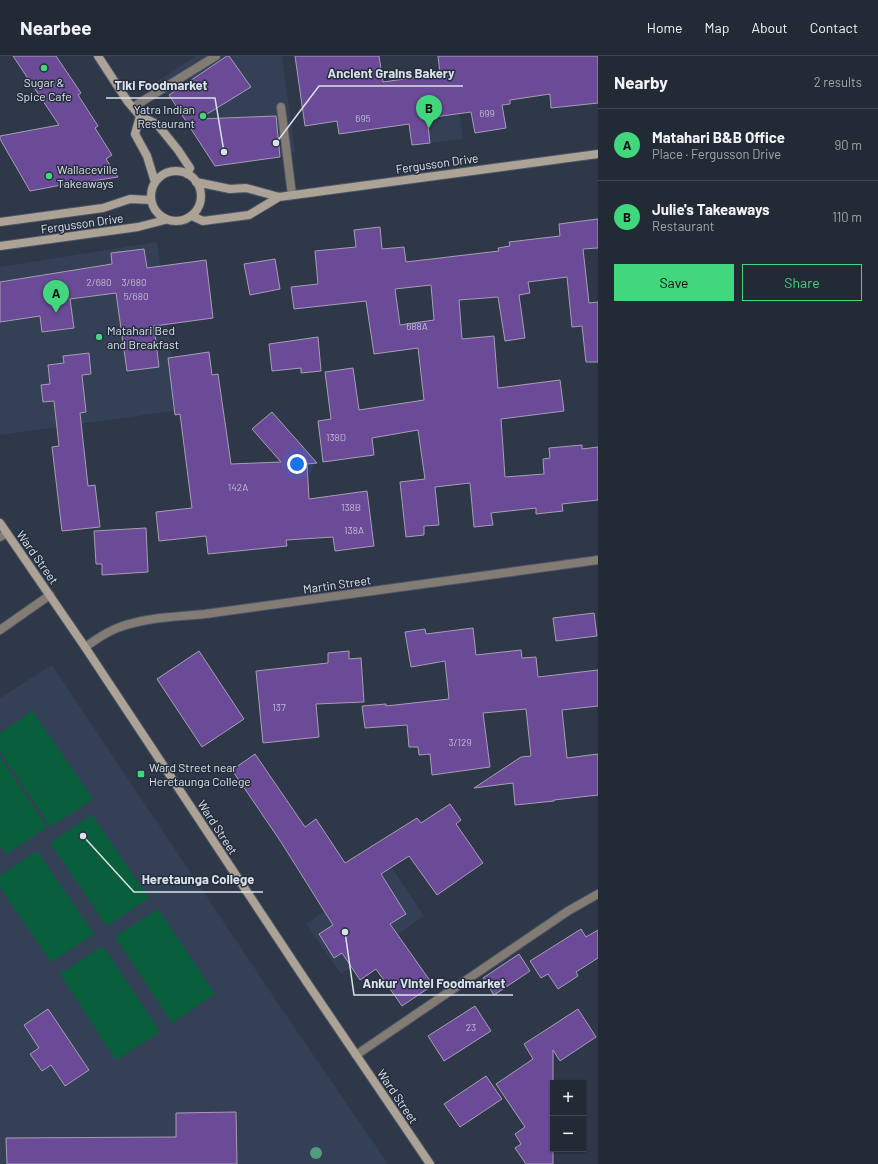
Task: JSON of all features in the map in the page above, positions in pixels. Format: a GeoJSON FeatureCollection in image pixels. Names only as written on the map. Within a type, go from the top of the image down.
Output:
{"type":"FeatureCollection","features":[{"type":"Feature","properties":{"kind":"street"},"geometry":{"type":"LineString","coordinates":[[98,56],[140,116],[157,124],[178,150],[190,168],[187,174]]}},
{"type":"Feature","properties":{"kind":"street"},"geometry":{"type":"LineString","coordinates":[[133,107],[216,56]]}},
{"type":"Feature","properties":{"kind":"street"},"geometry":{"type":"LineString","coordinates":[[281,107],[292,195]]}},
{"type":"Feature","properties":{"kind":"street"},"geometry":{"type":"LineString","coordinates":[[140,116],[136,134],[147,156],[154,182]]}},
{"type":"Feature","properties":{"kind":"street","name":"Fergusson Drive"},"geometry":{"type":"LineString","coordinates":[[196,182],[230,189],[246,188],[279,196],[598,154]]}},
{"type":"Feature","properties":{"kind":"street"},"geometry":{"type":"LineString","coordinates":[[175,171],[187,174],[200,188],[200,204],[192,216],[186,220],[166,220],[155,212],[151,200],[150,194],[154,182],[164,174],[175,171]]}},
{"type":"Feature","properties":{"kind":"street","name":"Fergusson Drive"},"geometry":{"type":"LineString","coordinates":[[192,216],[203,221],[249,215],[279,196]]}},
{"type":"Feature","properties":{"kind":"street","name":"Fergusson Drive"},"geometry":{"type":"LineString","coordinates":[[0,222],[103,208],[130,199],[151,200]]}},
{"type":"Feature","properties":{"kind":"street","name":"Fergusson Drive"},"geometry":{"type":"LineString","coordinates":[[0,246],[138,227],[166,220]]}},
{"type":"Feature","properties":{"kind":"street","name":"Ward Street"},"geometry":{"type":"LineString","coordinates":[[0,523],[3,535],[50,595],[301,974],[430,1164]]}},
{"type":"Feature","properties":{"kind":"street","name":"Martin Street"},"geometry":{"type":"LineString","coordinates":[[85,647],[118,627],[142,620],[205,614],[598,560]]}},
{"type":"Feature","properties":{"kind":"street"},"geometry":{"type":"LineString","coordinates":[[0,630],[50,595]]}},
{"type":"Feature","properties":{"kind":"street"},"geometry":{"type":"LineString","coordinates":[[356,1055],[568,911],[598,894]]}},
{"type":"Feature","properties":{"kind":"shaded area"},"geometry":{"type":"Polygon","coordinates":[[[196,56],[282,56],[295,152],[215,166],[169,95],[153,84],[196,56]]]}},
{"type":"Feature","properties":{"kind":"shaded area"},"geometry":{"type":"Polygon","coordinates":[[[454,72],[463,139],[412,145],[403,79],[454,72]]]}},
{"type":"Feature","properties":{"kind":"shaded area","name":"Matahari Bed and Breakfast"},"geometry":{"type":"Polygon","coordinates":[[[157,242],[179,410],[0,435],[0,267],[157,242]]]}},
{"type":"Feature","properties":{"kind":"shaded area"},"geometry":{"type":"Polygon","coordinates":[[[52,665],[277,1002],[388,1164],[0,1164],[0,698],[52,665]]]}},
{"type":"Feature","properties":{"kind":"shaded area"},"geometry":{"type":"Polygon","coordinates":[[[390,865],[424,916],[341,974],[306,924],[390,865]]]}},
{"type":"Feature","properties":{"kind":"green space"},"geometry":{"type":"Polygon","coordinates":[[[32,711],[93,799],[51,827],[0,752],[0,733],[32,711]]]}},
{"type":"Feature","properties":{"kind":"green space"},"geometry":{"type":"Polygon","coordinates":[[[0,757],[47,827],[6,854],[0,845],[0,757]]]}},
{"type":"Feature","properties":{"kind":"green space"},"geometry":{"type":"Polygon","coordinates":[[[92,815],[149,898],[107,926],[50,843],[92,815]]]}},
{"type":"Feature","properties":{"kind":"green space"},"geometry":{"type":"Polygon","coordinates":[[[37,851],[94,934],[51,962],[0,887],[0,876],[37,851]]]}},
{"type":"Feature","properties":{"kind":"green space"},"geometry":{"type":"Polygon","coordinates":[[[158,909],[215,994],[172,1023],[115,937],[158,909]]]}},
{"type":"Feature","properties":{"kind":"green space"},"geometry":{"type":"Polygon","coordinates":[[[103,946],[160,1032],[116,1060],[60,974],[103,946]]]}},
{"type":"Feature","properties":{"kind":"building"},"geometry":{"type":"Polygon","coordinates":[[[13,56],[56,56],[81,93],[78,95],[98,126],[95,128],[112,155],[106,159],[118,177],[72,183],[30,191],[0,139],[0,136],[59,125],[13,56]]]}},
{"type":"Feature","properties":{"kind":"building"},"geometry":{"type":"Polygon","coordinates":[[[229,56],[251,87],[199,119],[276,116],[280,157],[215,166],[169,95],[229,56]]]}},
{"type":"Feature","properties":{"kind":"building"},"geometry":{"type":"Polygon","coordinates":[[[295,56],[379,56],[383,82],[440,74],[438,56],[598,56],[598,103],[551,108],[550,94],[510,100],[510,104],[502,105],[506,128],[475,133],[471,112],[427,118],[430,143],[412,145],[409,124],[339,134],[337,121],[305,126],[295,56]]]}},
{"type":"Feature","properties":{"kind":"building"},"geometry":{"type":"Polygon","coordinates":[[[598,219],[598,248],[583,249],[589,303],[598,302],[598,362],[586,362],[582,326],[572,327],[567,277],[528,282],[530,293],[519,295],[525,338],[505,341],[498,297],[459,300],[462,339],[494,336],[498,388],[560,380],[564,411],[501,419],[505,477],[544,474],[543,459],[550,458],[549,448],[582,445],[582,449],[598,447],[598,500],[562,504],[563,511],[536,514],[536,508],[491,513],[493,525],[474,527],[470,483],[435,487],[439,525],[424,526],[424,535],[406,537],[400,482],[425,479],[418,430],[372,438],[374,455],[323,462],[318,421],[331,419],[325,372],[353,368],[359,410],[424,400],[418,348],[374,354],[366,301],[294,309],[291,287],[318,284],[315,251],[356,247],[354,230],[380,227],[382,249],[404,247],[406,262],[499,251],[498,248],[510,246],[509,242],[560,236],[559,224],[598,219]],[[431,285],[395,289],[400,325],[434,320],[431,285]]]}},
{"type":"Feature","properties":{"kind":"building"},"geometry":{"type":"Polygon","coordinates":[[[144,249],[147,268],[206,260],[213,318],[154,326],[159,367],[127,371],[116,293],[70,299],[74,328],[42,332],[40,316],[0,322],[0,282],[112,264],[111,253],[144,249]]]}},
{"type":"Feature","properties":{"kind":"building"},"geometry":{"type":"Polygon","coordinates":[[[275,259],[280,289],[250,295],[244,264],[275,259]]]}},
{"type":"Feature","properties":{"kind":"building"},"geometry":{"type":"Polygon","coordinates":[[[318,337],[321,371],[301,373],[301,368],[272,371],[269,344],[318,337]]]}},
{"type":"Feature","properties":{"kind":"building"},"geometry":{"type":"Polygon","coordinates":[[[209,352],[212,375],[218,374],[231,464],[281,462],[252,429],[272,412],[317,463],[307,464],[309,499],[367,491],[374,546],[335,551],[333,537],[286,540],[287,546],[208,554],[206,536],[159,541],[156,512],[192,508],[180,414],[175,415],[168,358],[209,352]]]}},
{"type":"Feature","properties":{"kind":"building"},"geometry":{"type":"Polygon","coordinates":[[[89,353],[91,374],[82,375],[86,412],[80,413],[88,486],[95,485],[100,527],[62,531],[52,447],[59,446],[54,401],[43,402],[41,385],[50,384],[48,365],[64,363],[63,356],[89,353]]]}},
{"type":"Feature","properties":{"kind":"building"},"geometry":{"type":"Polygon","coordinates":[[[146,528],[148,572],[102,575],[102,564],[96,564],[94,531],[146,528]]]}},
{"type":"Feature","properties":{"kind":"building"},"geometry":{"type":"Polygon","coordinates":[[[594,613],[597,636],[556,641],[553,618],[594,613]]]}},
{"type":"Feature","properties":{"kind":"building"},"geometry":{"type":"Polygon","coordinates":[[[473,628],[476,655],[521,650],[522,658],[536,657],[538,677],[598,670],[598,706],[562,710],[567,758],[598,754],[598,795],[515,805],[513,783],[474,788],[521,757],[531,756],[526,709],[483,713],[490,767],[432,775],[430,754],[419,755],[418,747],[409,747],[407,725],[365,728],[362,706],[386,704],[386,706],[449,699],[445,661],[411,667],[405,632],[425,629],[426,634],[473,628]]]}},
{"type":"Feature","properties":{"kind":"building"},"geometry":{"type":"Polygon","coordinates":[[[199,651],[244,719],[202,747],[157,679],[199,651]]]}},
{"type":"Feature","properties":{"kind":"building"},"geometry":{"type":"Polygon","coordinates":[[[349,651],[349,659],[361,658],[364,702],[316,704],[319,737],[263,743],[256,671],[328,663],[328,653],[349,651]]]}},
{"type":"Feature","properties":{"kind":"building"},"geometry":{"type":"Polygon","coordinates":[[[255,754],[305,827],[316,819],[345,863],[417,818],[421,823],[450,804],[461,820],[456,824],[483,863],[437,895],[409,856],[381,874],[406,914],[390,924],[433,985],[402,1006],[376,969],[360,980],[342,953],[334,958],[319,934],[333,925],[281,842],[232,770],[255,754]]]}},
{"type":"Feature","properties":{"kind":"building"},"geometry":{"type":"Polygon","coordinates":[[[581,929],[586,937],[598,930],[598,958],[576,972],[578,976],[558,989],[548,974],[541,978],[530,961],[581,929]]]}},
{"type":"Feature","properties":{"kind":"building"},"geometry":{"type":"Polygon","coordinates":[[[519,954],[530,971],[494,995],[483,978],[519,954]]]}},
{"type":"Feature","properties":{"kind":"building"},"geometry":{"type":"Polygon","coordinates":[[[475,1006],[491,1031],[444,1061],[428,1036],[475,1006]]]}},
{"type":"Feature","properties":{"kind":"building"},"geometry":{"type":"Polygon","coordinates":[[[48,1009],[89,1070],[65,1086],[51,1065],[42,1071],[30,1054],[39,1048],[24,1025],[48,1009]]]}},
{"type":"Feature","properties":{"kind":"building"},"geometry":{"type":"Polygon","coordinates":[[[578,1009],[596,1037],[560,1061],[553,1050],[553,1080],[550,1080],[550,1152],[553,1152],[553,1164],[526,1164],[515,1148],[521,1144],[515,1134],[525,1127],[496,1084],[533,1059],[524,1044],[578,1009]]]}},
{"type":"Feature","properties":{"kind":"building"},"geometry":{"type":"Polygon","coordinates":[[[486,1076],[502,1099],[460,1127],[444,1104],[486,1076]]]}},
{"type":"Feature","properties":{"kind":"building"},"geometry":{"type":"Polygon","coordinates":[[[236,1112],[237,1164],[7,1164],[6,1138],[176,1137],[176,1113],[236,1112]]]}},
{"type":"Feature","properties":{"kind":"place","name":"Sugar & Spice Cafe"},"geometry":{"type":"Point","coordinates":[44,68]}},
{"type":"Feature","properties":{"kind":"place","name":"Yatra Indian Restaurant"},"geometry":{"type":"Point","coordinates":[203,116]}},
{"type":"Feature","properties":{"kind":"place","name":"Julie's Takeaways"},"geometry":{"type":"Point","coordinates":[429,128]}},
{"type":"Feature","properties":{"kind":"place","name":"Ancient Grains Bakery"},"geometry":{"type":"Point","coordinates":[276,143]}},
{"type":"Feature","properties":{"kind":"place","name":"Tiki Foodmarket"},"geometry":{"type":"Point","coordinates":[224,152]}},
{"type":"Feature","properties":{"kind":"place","name":"Wallaceville Takeaways"},"geometry":{"type":"Point","coordinates":[49,176]}},
{"type":"Feature","properties":{"kind":"place","name":"Matahari B&B Office"},"geometry":{"type":"Point","coordinates":[56,313]}},
{"type":"Feature","properties":{"kind":"place","name":"Matahari Bed and Breakfast"},"geometry":{"type":"Point","coordinates":[99,337]}},
{"type":"Feature","properties":{"kind":"place","name":"Ward Street near Heretaunga College"},"geometry":{"type":"Point","coordinates":[141,774]}},
{"type":"Feature","properties":{"kind":"place","name":"Heretaunga College"},"geometry":{"type":"Point","coordinates":[83,836]}},
{"type":"Feature","properties":{"kind":"place","name":"Ankur Vintel Foodmarket"},"geometry":{"type":"Point","coordinates":[345,932]}}]}
